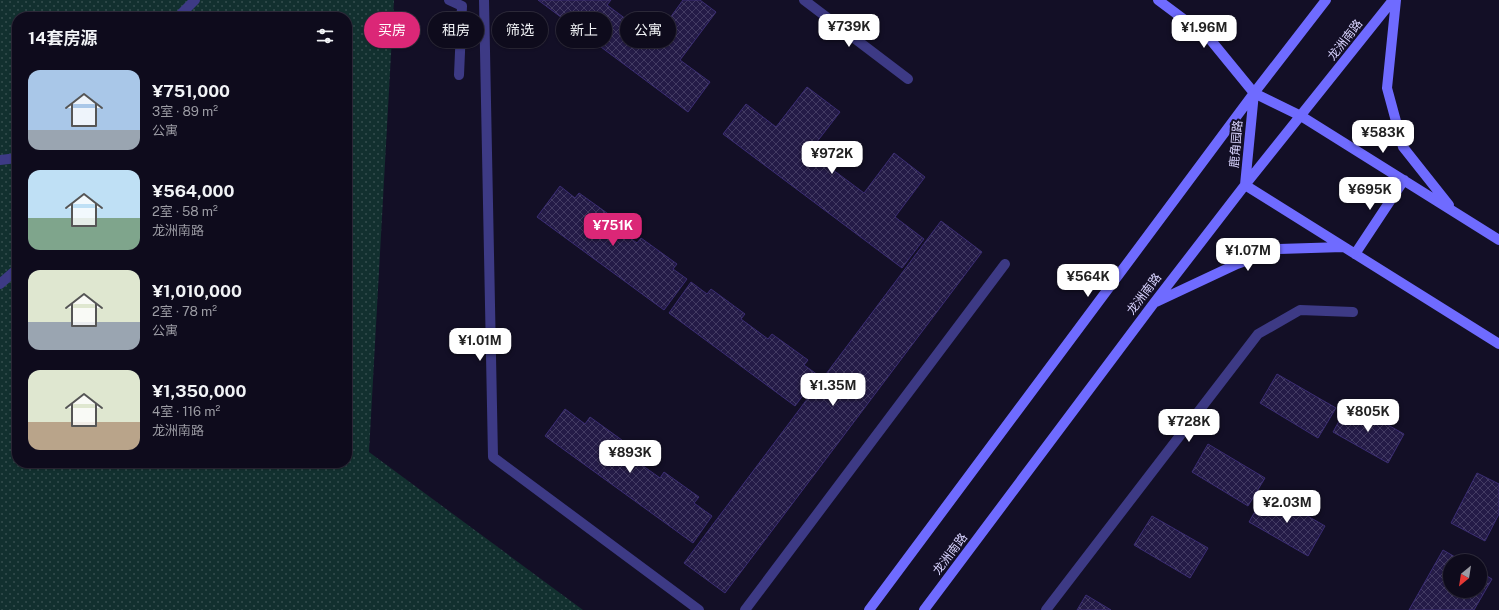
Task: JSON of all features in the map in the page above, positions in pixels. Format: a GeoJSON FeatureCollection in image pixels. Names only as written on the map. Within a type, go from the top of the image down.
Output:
{"type":"FeatureCollection","features":[{"type":"Feature","properties":{"kind":"main road"},"geometry":{"type":"LineString","coordinates":[[1158,0],[1209,38],[1254,93],[1301,116],[1499,240]]}},
{"type":"Feature","properties":{"kind":"main road"},"geometry":{"type":"LineString","coordinates":[[869,610],[1254,93],[1326,0]]}},
{"type":"Feature","properties":{"kind":"main road","name":"龙洲南路"},"geometry":{"type":"LineString","coordinates":[[924,610],[1154,303],[1245,185],[1392,0]]}},
{"type":"Feature","properties":{"kind":"main road"},"geometry":{"type":"LineString","coordinates":[[1396,0],[1387,88],[1403,147],[1454,211]]}},
{"type":"Feature","properties":{"kind":"main road","name":"鹿角园路"},"geometry":{"type":"LineString","coordinates":[[1254,93],[1245,185],[1499,344]]}},
{"type":"Feature","properties":{"kind":"main road"},"geometry":{"type":"LineString","coordinates":[[1355,254],[1404,180]]}},
{"type":"Feature","properties":{"kind":"main road"},"geometry":{"type":"LineString","coordinates":[[1154,303],[1237,264],[1280,249],[1343,247]]}},
{"type":"Feature","properties":{"kind":"street"},"geometry":{"type":"LineString","coordinates":[[183,12],[195,0]]}},
{"type":"Feature","properties":{"kind":"street"},"geometry":{"type":"LineString","coordinates":[[449,0],[462,6],[459,75]]}},
{"type":"Feature","properties":{"kind":"street"},"geometry":{"type":"LineString","coordinates":[[484,0],[493,457],[698,610]]}},
{"type":"Feature","properties":{"kind":"street"},"geometry":{"type":"LineString","coordinates":[[804,0],[908,79]]}},
{"type":"Feature","properties":{"kind":"street"},"geometry":{"type":"LineString","coordinates":[[0,160],[12,159]]}},
{"type":"Feature","properties":{"kind":"street"},"geometry":{"type":"LineString","coordinates":[[745,610],[1005,264]]}},
{"type":"Feature","properties":{"kind":"street"},"geometry":{"type":"LineString","coordinates":[[0,284],[12,273]]}},
{"type":"Feature","properties":{"kind":"street"},"geometry":{"type":"LineString","coordinates":[[1046,610],[1258,334],[1300,310],[1353,312]]}},
{"type":"Feature","properties":{"kind":"green space"},"geometry":{"type":"Polygon","coordinates":[[[0,0],[394,0],[393,12],[364,12],[364,48],[391,48],[369,452],[583,610],[0,610],[0,0]]]}},
{"type":"Feature","properties":{"kind":"building"},"geometry":{"type":"Polygon","coordinates":[[[538,0],[611,0],[607,5],[620,15],[620,48],[676,48],[676,12],[674,12],[683,0],[700,0],[716,12],[680,60],[710,82],[688,112],[602,48],[612,48],[612,12],[556,12],[556,13],[538,0]]]}},
{"type":"Feature","properties":{"kind":"building"},"geometry":{"type":"Polygon","coordinates":[[[807,87],[840,112],[809,152],[864,193],[894,153],[925,177],[895,217],[924,239],[902,268],[723,134],[746,104],[776,127],[807,87]]]}},
{"type":"Feature","properties":{"kind":"building"},"geometry":{"type":"Polygon","coordinates":[[[560,186],[575,198],[579,193],[614,218],[610,223],[637,243],[641,238],[677,264],[673,269],[687,279],[664,310],[537,217],[560,186]]]}},
{"type":"Feature","properties":{"kind":"building"},"geometry":{"type":"Polygon","coordinates":[[[941,221],[982,252],[725,593],[684,563],[941,221]]]}},
{"type":"Feature","properties":{"kind":"building"},"geometry":{"type":"Polygon","coordinates":[[[691,282],[707,294],[711,289],[745,314],[741,319],[768,339],[772,334],[808,360],[804,365],[818,375],[795,406],[669,313],[691,282]]]}},
{"type":"Feature","properties":{"kind":"building"},"geometry":{"type":"Polygon","coordinates":[[[1277,374],[1336,408],[1318,438],[1260,403],[1277,374]]]}},
{"type":"Feature","properties":{"kind":"building"},"geometry":{"type":"Polygon","coordinates":[[[1349,403],[1404,434],[1388,463],[1333,432],[1349,403]]]}},
{"type":"Feature","properties":{"kind":"building"},"geometry":{"type":"Polygon","coordinates":[[[565,409],[585,424],[590,417],[626,443],[621,450],[660,478],[664,472],[699,497],[694,503],[712,516],[693,543],[545,436],[565,409]]]}},
{"type":"Feature","properties":{"kind":"building"},"geometry":{"type":"Polygon","coordinates":[[[1208,444],[1265,478],[1248,506],[1192,472],[1208,444]]]}},
{"type":"Feature","properties":{"kind":"building"},"geometry":{"type":"Polygon","coordinates":[[[1477,473],[1499,484],[1499,514],[1485,541],[1451,523],[1477,473]]]}},
{"type":"Feature","properties":{"kind":"building"},"geometry":{"type":"Polygon","coordinates":[[[1266,492],[1325,526],[1308,556],[1249,522],[1266,492]]]}},
{"type":"Feature","properties":{"kind":"building"},"geometry":{"type":"Polygon","coordinates":[[[1152,516],[1208,548],[1190,578],[1134,545],[1152,516]]]}},
{"type":"Feature","properties":{"kind":"building"},"geometry":{"type":"Polygon","coordinates":[[[1443,550],[1450,554],[1443,554],[1443,598],[1481,598],[1474,610],[1409,610],[1443,550]]]}},
{"type":"Feature","properties":{"kind":"building"},"geometry":{"type":"Polygon","coordinates":[[[1487,576],[1492,579],[1487,588],[1487,576]]]}},
{"type":"Feature","properties":{"kind":"building"},"geometry":{"type":"Polygon","coordinates":[[[1086,595],[1111,610],[1077,610],[1086,595]]]}}]}
